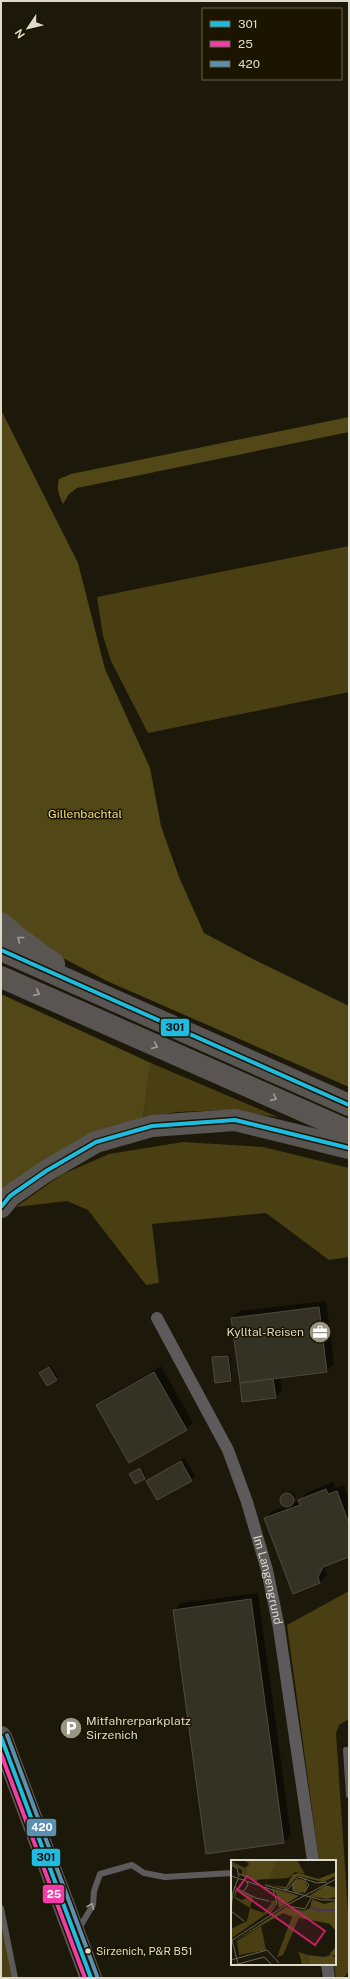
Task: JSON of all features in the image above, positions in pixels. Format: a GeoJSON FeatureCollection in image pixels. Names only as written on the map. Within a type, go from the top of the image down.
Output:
{"type":"FeatureCollection","features":[{"type":"Feature","properties":{"kind":"highway"},"geometry":{"type":"LineString","coordinates":[[1,923],[33,950],[97,994]]}},
{"type":"Feature","properties":{"kind":"highway"},"geometry":{"type":"LineString","coordinates":[[1,950],[349,1105]]}},
{"type":"Feature","properties":{"kind":"highway"},"geometry":{"type":"LineString","coordinates":[[1,977],[349,1131]]}},
{"type":"Feature","properties":{"kind":"highway"},"geometry":{"type":"LineString","coordinates":[[1,1207],[10,1196],[46,1171],[96,1142],[152,1126],[235,1120],[349,1148]]}},
{"type":"Feature","properties":{"kind":"highway"},"geometry":{"type":"LineString","coordinates":[[1,1737],[91,1978]]}},
{"type":"Feature","properties":{"kind":"street","name":"Im Langengrund"},"geometry":{"type":"LineString","coordinates":[[157,1318],[228,1450],[252,1517],[267,1570],[279,1625],[313,1860]]}},
{"type":"Feature","properties":{"kind":"street"},"geometry":{"type":"LineString","coordinates":[[327,1965],[329,1978]]}},
{"type":"Feature","properties":{"kind":"lane"},"geometry":{"type":"LineString","coordinates":[[346,1750],[349,1795]]}},
{"type":"Feature","properties":{"kind":"lane"},"geometry":{"type":"LineString","coordinates":[[75,1936],[93,1905],[94,1891],[100,1874],[132,1864],[144,1873],[165,1878],[231,1873]]}},
{"type":"Feature","properties":{"kind":"lane"},"geometry":{"type":"LineString","coordinates":[[1,1908],[15,1978]]}},
{"type":"Feature","properties":{"kind":"shaded area"},"geometry":{"type":"Polygon","coordinates":[[[349,546],[349,692],[148,733],[111,661],[103,636],[97,597],[349,546]]]}},
{"type":"Feature","properties":{"kind":"shaded area"},"geometry":{"type":"Polygon","coordinates":[[[151,1063],[278,1117],[222,1110],[178,1112],[143,1117],[151,1063]]]}},
{"type":"Feature","properties":{"kind":"shaded area"},"geometry":{"type":"Polygon","coordinates":[[[183,1142],[263,1147],[349,1168],[349,1257],[329,1260],[266,1213],[152,1224],[159,1283],[146,1285],[88,1210],[67,1201],[16,1207],[61,1175],[109,1154],[183,1142]]]}},
{"type":"Feature","properties":{"kind":"shaded area"},"geometry":{"type":"Polygon","coordinates":[[[349,1591],[349,1719],[339,1725],[336,1733],[349,1927],[349,1970],[344,1977],[341,1978],[336,1978],[334,1965],[336,1965],[336,1860],[319,1860],[287,1625],[349,1591]]]}},
{"type":"Feature","properties":{"kind":"shaded area"},"geometry":{"type":"Polygon","coordinates":[[[1,1908],[15,1978],[1,1978],[1,1908]]]}},
{"type":"Feature","properties":{"kind":"green space","name":"Gillenbachtal"},"geometry":{"type":"Polygon","coordinates":[[[1,410],[78,563],[105,669],[150,768],[161,826],[179,877],[204,933],[249,957],[349,1006],[349,1087],[107,981],[44,948],[1,914],[1,410]]]}},
{"type":"Feature","properties":{"kind":"green space"},"geometry":{"type":"Polygon","coordinates":[[[349,417],[349,432],[77,488],[69,494],[63,504],[58,492],[59,479],[71,474],[349,417]]]}},
{"type":"Feature","properties":{"kind":"green space"},"geometry":{"type":"Polygon","coordinates":[[[1,994],[151,1063],[143,1117],[1,1193],[1,994]]]}},
{"type":"Feature","properties":{"kind":"building"},"geometry":{"type":"Polygon","coordinates":[[[319,1307],[327,1372],[240,1383],[231,1318],[319,1307]]]}},
{"type":"Feature","properties":{"kind":"building"},"geometry":{"type":"Polygon","coordinates":[[[228,1356],[231,1381],[215,1383],[212,1357],[228,1356]]]}},
{"type":"Feature","properties":{"kind":"building"},"geometry":{"type":"Polygon","coordinates":[[[49,1367],[57,1380],[47,1386],[39,1373],[49,1367]]]}},
{"type":"Feature","properties":{"kind":"building"},"geometry":{"type":"Polygon","coordinates":[[[154,1372],[187,1430],[129,1463],[96,1405],[154,1372]]]}},
{"type":"Feature","properties":{"kind":"building"},"geometry":{"type":"Polygon","coordinates":[[[273,1379],[276,1398],[242,1402],[240,1383],[273,1379]]]}},
{"type":"Feature","properties":{"kind":"building"},"geometry":{"type":"Polygon","coordinates":[[[181,1461],[192,1481],[157,1500],[146,1481],[181,1461]]]}},
{"type":"Feature","properties":{"kind":"building"},"geometry":{"type":"Polygon","coordinates":[[[140,1468],[145,1479],[135,1484],[129,1474],[140,1468]]]}},
{"type":"Feature","properties":{"kind":"building"},"geometry":{"type":"Polygon","coordinates":[[[326,1489],[328,1494],[337,1491],[349,1524],[349,1557],[323,1567],[318,1577],[320,1583],[293,1594],[264,1518],[300,1505],[298,1500],[326,1489]]]}},
{"type":"Feature","properties":{"kind":"building"},"geometry":{"type":"Polygon","coordinates":[[[287,1493],[292,1495],[294,1500],[292,1505],[287,1507],[282,1505],[280,1500],[282,1495],[287,1493]]]}},
{"type":"Feature","properties":{"kind":"building"},"geometry":{"type":"Polygon","coordinates":[[[251,1599],[284,1843],[206,1854],[173,1610],[251,1599]]]}},
{"type":"Feature","properties":{"kind":"transit line","name":"301"},"geometry":{"type":"LineString","coordinates":[[1,950],[349,1105]]}},
{"type":"Feature","properties":{"kind":"transit line","name":"301"},"geometry":{"type":"LineString","coordinates":[[1,1207],[10,1196],[46,1171],[96,1142],[152,1126],[235,1120],[349,1148]]}},
{"type":"Feature","properties":{"kind":"transit line","name":"420"},"geometry":{"type":"LineString","coordinates":[[7,1735],[97,1976]]}},
{"type":"Feature","properties":{"kind":"transit line","name":"301"},"geometry":{"type":"LineString","coordinates":[[1,1737],[91,1978]]}},
{"type":"Feature","properties":{"kind":"transit line","name":"25"},"geometry":{"type":"LineString","coordinates":[[1,1754],[85,1978]]}},
{"type":"Feature","properties":{"kind":"place","name":"Kylltal-Reisen"},"geometry":{"type":"Point","coordinates":[320,1332]}},
{"type":"Feature","properties":{"kind":"place","name":"Mitfahrerparkplatz Sirzenich"},"geometry":{"type":"Point","coordinates":[71,1728]}},
{"type":"Feature","properties":{"kind":"place","name":"Sirzenich, P&R B51"},"geometry":{"type":"Point","coordinates":[88,1951]}}]}
